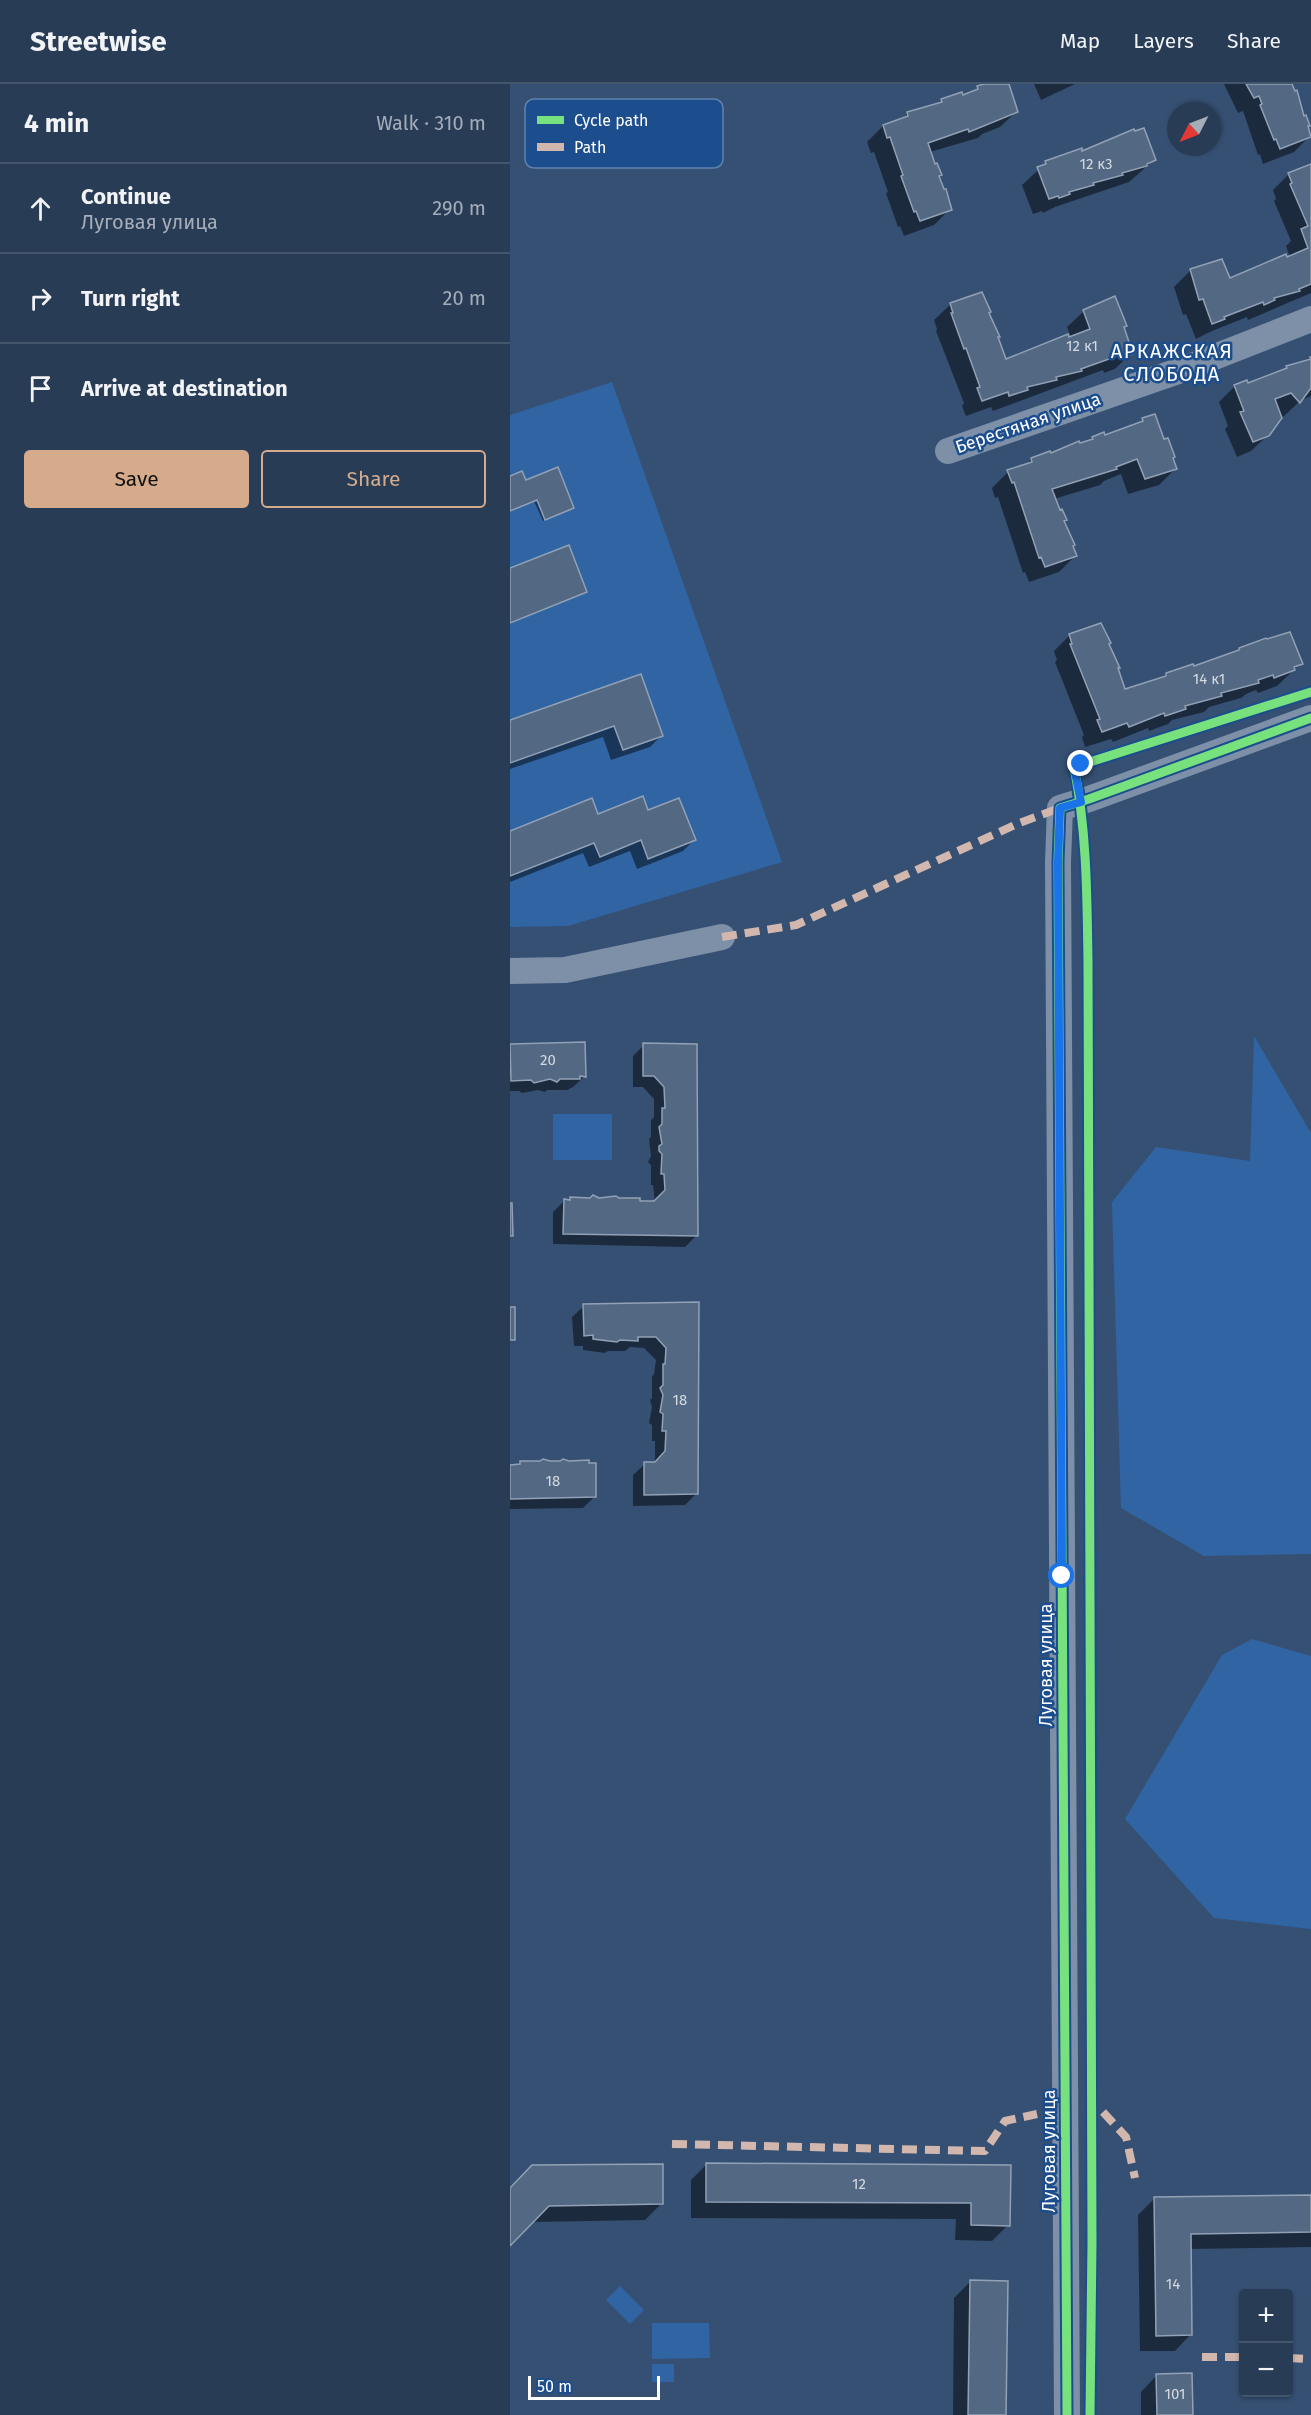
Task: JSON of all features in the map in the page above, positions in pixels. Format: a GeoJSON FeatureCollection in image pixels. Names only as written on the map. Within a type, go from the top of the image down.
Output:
{"type":"FeatureCollection","features":[{"type":"Feature","properties":{"kind":"street","name":"Берестяная улица"},"geometry":{"type":"LineString","coordinates":[[948,451],[1184,369],[1311,319]]}},
{"type":"Feature","properties":{"kind":"street","name":"Луговая улица"},"geometry":{"type":"LineString","coordinates":[[1067,2415],[1058,874],[1060,808],[1311,717]]}},
{"type":"Feature","properties":{"kind":"street"},"geometry":{"type":"LineString","coordinates":[[510,970],[565,970],[722,937]]}},
{"type":"Feature","properties":{"kind":"shaded area"},"geometry":{"type":"Polygon","coordinates":[[[612,382],[782,862],[568,926],[510,927],[510,415],[612,382]]]}},
{"type":"Feature","properties":{"kind":"shaded area"},"geometry":{"type":"Polygon","coordinates":[[[1254,1036],[1311,1133],[1311,1554],[1204,1556],[1121,1508],[1112,1202],[1156,1147],[1250,1161],[1254,1036]]]}},
{"type":"Feature","properties":{"kind":"shaded area"},"geometry":{"type":"Polygon","coordinates":[[[553,1114],[612,1114],[612,1160],[553,1160],[553,1114]]]}},
{"type":"Feature","properties":{"kind":"shaded area"},"geometry":{"type":"Polygon","coordinates":[[[1252,1639],[1311,1656],[1311,1929],[1214,1918],[1125,1819],[1222,1655],[1252,1639]]]}},
{"type":"Feature","properties":{"kind":"shaded area"},"geometry":{"type":"Polygon","coordinates":[[[620,2286],[644,2310],[630,2324],[606,2300],[620,2286]]]}},
{"type":"Feature","properties":{"kind":"shaded area"},"geometry":{"type":"Polygon","coordinates":[[[652,2323],[709,2323],[710,2358],[652,2359],[652,2323]]]}},
{"type":"Feature","properties":{"kind":"shaded area"},"geometry":{"type":"Polygon","coordinates":[[[652,2364],[674,2364],[674,2382],[652,2382],[652,2364]]]}},
{"type":"Feature","properties":{"kind":"building"},"geometry":{"type":"Polygon","coordinates":[[[984,84],[1009,84],[1018,112],[969,132],[968,129],[928,143],[935,164],[937,163],[942,175],[939,176],[946,189],[952,210],[920,221],[916,211],[914,212],[890,137],[887,138],[883,125],[908,116],[907,112],[942,102],[941,99],[962,92],[963,95],[984,84]]]}},
{"type":"Feature","properties":{"kind":"building"},"geometry":{"type":"Polygon","coordinates":[[[1246,84],[1292,84],[1295,91],[1297,90],[1304,116],[1306,115],[1310,126],[1308,126],[1311,137],[1280,149],[1260,105],[1262,104],[1259,96],[1254,98],[1246,84]]]}},
{"type":"Feature","properties":{"kind":"building"},"geometry":{"type":"Polygon","coordinates":[[[1144,128],[1156,160],[1147,166],[1122,173],[1123,175],[1093,183],[1094,185],[1069,192],[1070,194],[1059,198],[1058,196],[1049,199],[1037,167],[1046,164],[1045,161],[1082,148],[1082,151],[1134,129],[1135,131],[1144,128]]]}},
{"type":"Feature","properties":{"kind":"building"},"geometry":{"type":"Polygon","coordinates":[[[1311,164],[1311,284],[1299,289],[1300,291],[1274,298],[1275,300],[1264,305],[1263,302],[1212,324],[1203,299],[1199,300],[1190,269],[1222,259],[1230,278],[1286,254],[1287,257],[1308,248],[1301,229],[1308,226],[1290,184],[1292,183],[1288,173],[1311,164]]]}},
{"type":"Feature","properties":{"kind":"building"},"geometry":{"type":"Polygon","coordinates":[[[982,292],[1006,359],[1068,334],[1069,337],[1090,329],[1083,310],[1115,296],[1127,326],[1124,327],[1133,354],[1120,358],[1120,355],[1081,369],[1082,371],[1056,377],[1057,380],[1027,387],[1028,390],[1009,396],[1008,392],[982,401],[977,388],[980,387],[951,313],[953,313],[950,303],[982,292]]]}},
{"type":"Feature","properties":{"kind":"building"},"geometry":{"type":"Polygon","coordinates":[[[1311,359],[1311,388],[1300,403],[1291,393],[1275,399],[1282,418],[1269,436],[1253,442],[1240,412],[1244,411],[1234,385],[1247,380],[1248,383],[1287,368],[1286,366],[1311,359]]]}},
{"type":"Feature","properties":{"kind":"building"},"geometry":{"type":"Polygon","coordinates":[[[1155,414],[1164,439],[1168,438],[1177,469],[1145,479],[1137,459],[1116,467],[1117,469],[1052,489],[1060,510],[1062,509],[1067,520],[1064,521],[1075,545],[1073,546],[1077,556],[1045,567],[1041,557],[1039,558],[1014,482],[1012,483],[1007,470],[1032,462],[1031,458],[1050,451],[1051,453],[1079,441],[1080,443],[1093,439],[1092,437],[1104,432],[1105,435],[1143,421],[1142,418],[1155,414]]]}},
{"type":"Feature","properties":{"kind":"building"},"geometry":{"type":"Polygon","coordinates":[[[558,467],[574,508],[545,520],[537,500],[510,511],[510,476],[522,471],[526,480],[558,467]]]}},
{"type":"Feature","properties":{"kind":"building"},"geometry":{"type":"Polygon","coordinates":[[[569,545],[587,592],[510,623],[510,568],[569,545]]]}},
{"type":"Feature","properties":{"kind":"building"},"geometry":{"type":"Polygon","coordinates":[[[1101,623],[1111,643],[1109,644],[1120,668],[1118,668],[1125,689],[1166,676],[1166,673],[1239,650],[1239,648],[1266,638],[1290,632],[1303,664],[1294,667],[1295,670],[1274,678],[1273,675],[1258,680],[1259,683],[1185,706],[1186,709],[1165,716],[1164,713],[1129,727],[1127,723],[1102,732],[1097,720],[1100,719],[1070,644],[1072,644],[1069,634],[1101,623]]]}},
{"type":"Feature","properties":{"kind":"building"},"geometry":{"type":"Polygon","coordinates":[[[641,674],[663,736],[623,750],[614,726],[510,763],[510,720],[641,674]]]}},
{"type":"Feature","properties":{"kind":"building"},"geometry":{"type":"Polygon","coordinates":[[[643,796],[648,810],[679,798],[696,840],[648,859],[641,840],[600,857],[594,843],[510,876],[510,831],[592,798],[598,814],[643,796]]]}},
{"type":"Feature","properties":{"kind":"building"},"geometry":{"type":"Polygon","coordinates":[[[585,1042],[586,1077],[560,1079],[557,1082],[550,1079],[534,1083],[531,1080],[511,1081],[510,1044],[585,1042]]]}},
{"type":"Feature","properties":{"kind":"building"},"geometry":{"type":"Polygon","coordinates":[[[643,1043],[697,1044],[698,1236],[563,1234],[564,1199],[590,1198],[593,1195],[599,1198],[616,1196],[640,1198],[640,1201],[654,1201],[665,1190],[664,1174],[661,1174],[662,1154],[659,1151],[659,1146],[662,1144],[659,1127],[662,1124],[662,1108],[665,1108],[664,1087],[654,1076],[643,1076],[643,1043]]]}},
{"type":"Feature","properties":{"kind":"building"},"geometry":{"type":"Polygon","coordinates":[[[510,1203],[512,1203],[513,1236],[510,1236],[510,1203]]]}},
{"type":"Feature","properties":{"kind":"building"},"geometry":{"type":"Polygon","coordinates":[[[699,1302],[698,1494],[644,1495],[644,1462],[655,1462],[665,1451],[666,1431],[662,1431],[663,1414],[660,1412],[663,1395],[660,1388],[663,1385],[666,1348],[656,1337],[638,1337],[638,1341],[620,1340],[617,1342],[593,1339],[593,1335],[584,1336],[583,1304],[699,1302]]]}},
{"type":"Feature","properties":{"kind":"building"},"geometry":{"type":"Polygon","coordinates":[[[510,1307],[515,1307],[515,1340],[510,1340],[510,1307]]]}},
{"type":"Feature","properties":{"kind":"building"},"geometry":{"type":"Polygon","coordinates":[[[543,1459],[550,1461],[589,1460],[589,1463],[596,1463],[596,1497],[510,1499],[510,1465],[520,1464],[520,1461],[543,1459]]]}},
{"type":"Feature","properties":{"kind":"building"},"geometry":{"type":"Polygon","coordinates":[[[706,2163],[1011,2165],[1010,2226],[971,2225],[971,2203],[706,2202],[706,2163]]]}},
{"type":"Feature","properties":{"kind":"building"},"geometry":{"type":"Polygon","coordinates":[[[663,2164],[663,2204],[549,2206],[510,2246],[510,2188],[532,2165],[663,2164]]]}},
{"type":"Feature","properties":{"kind":"building"},"geometry":{"type":"Polygon","coordinates":[[[1311,2195],[1311,2232],[1191,2234],[1192,2335],[1156,2336],[1154,2197],[1311,2195]]]}},
{"type":"Feature","properties":{"kind":"building"},"geometry":{"type":"Polygon","coordinates":[[[970,2280],[1008,2281],[1006,2415],[968,2415],[970,2280]]]}},
{"type":"Feature","properties":{"kind":"building"},"geometry":{"type":"Polygon","coordinates":[[[1192,2373],[1193,2415],[1157,2415],[1156,2374],[1192,2373]]]}},
{"type":"Feature","properties":{"kind":"marked path"},"geometry":{"type":"LineString","coordinates":[[722,937],[796,925],[1017,824],[1060,808]]}},
{"type":"Feature","properties":{"kind":"marked path"},"geometry":{"type":"LineString","coordinates":[[1103,2112],[1126,2137],[1135,2178]]}},
{"type":"Feature","properties":{"kind":"marked path"},"geometry":{"type":"LineString","coordinates":[[672,2144],[985,2151],[1005,2121],[1037,2114]]}},
{"type":"Feature","properties":{"kind":"marked path"},"geometry":{"type":"LineString","coordinates":[[1202,2357],[1239,2357]]}},
{"type":"Feature","properties":{"kind":"marked path"},"geometry":{"type":"LineString","coordinates":[[1293,2358],[1311,2359]]}},
{"type":"Feature","properties":{"kind":"cycle path"},"geometry":{"type":"LineString","coordinates":[[1090,2415],[1092,2243],[1088,962],[1084,840],[1074,767],[1311,692]]}},
{"type":"Feature","properties":{"kind":"cycle path"},"geometry":{"type":"LineString","coordinates":[[1067,2415],[1058,862],[1060,808],[1311,718]]}},
{"type":"Feature","properties":{"kind":"district","name":"АРКАЖСКАЯ СЛОБОДА"},"geometry":{"type":"Point","coordinates":[1172,362]}},
{"type":"Feature","properties":{"kind":"route"},"geometry":{"type":"LineString","coordinates":[[1062,1576],[1058,862],[1060,808],[1081,802],[1074,767],[1081,764]]}}]}
